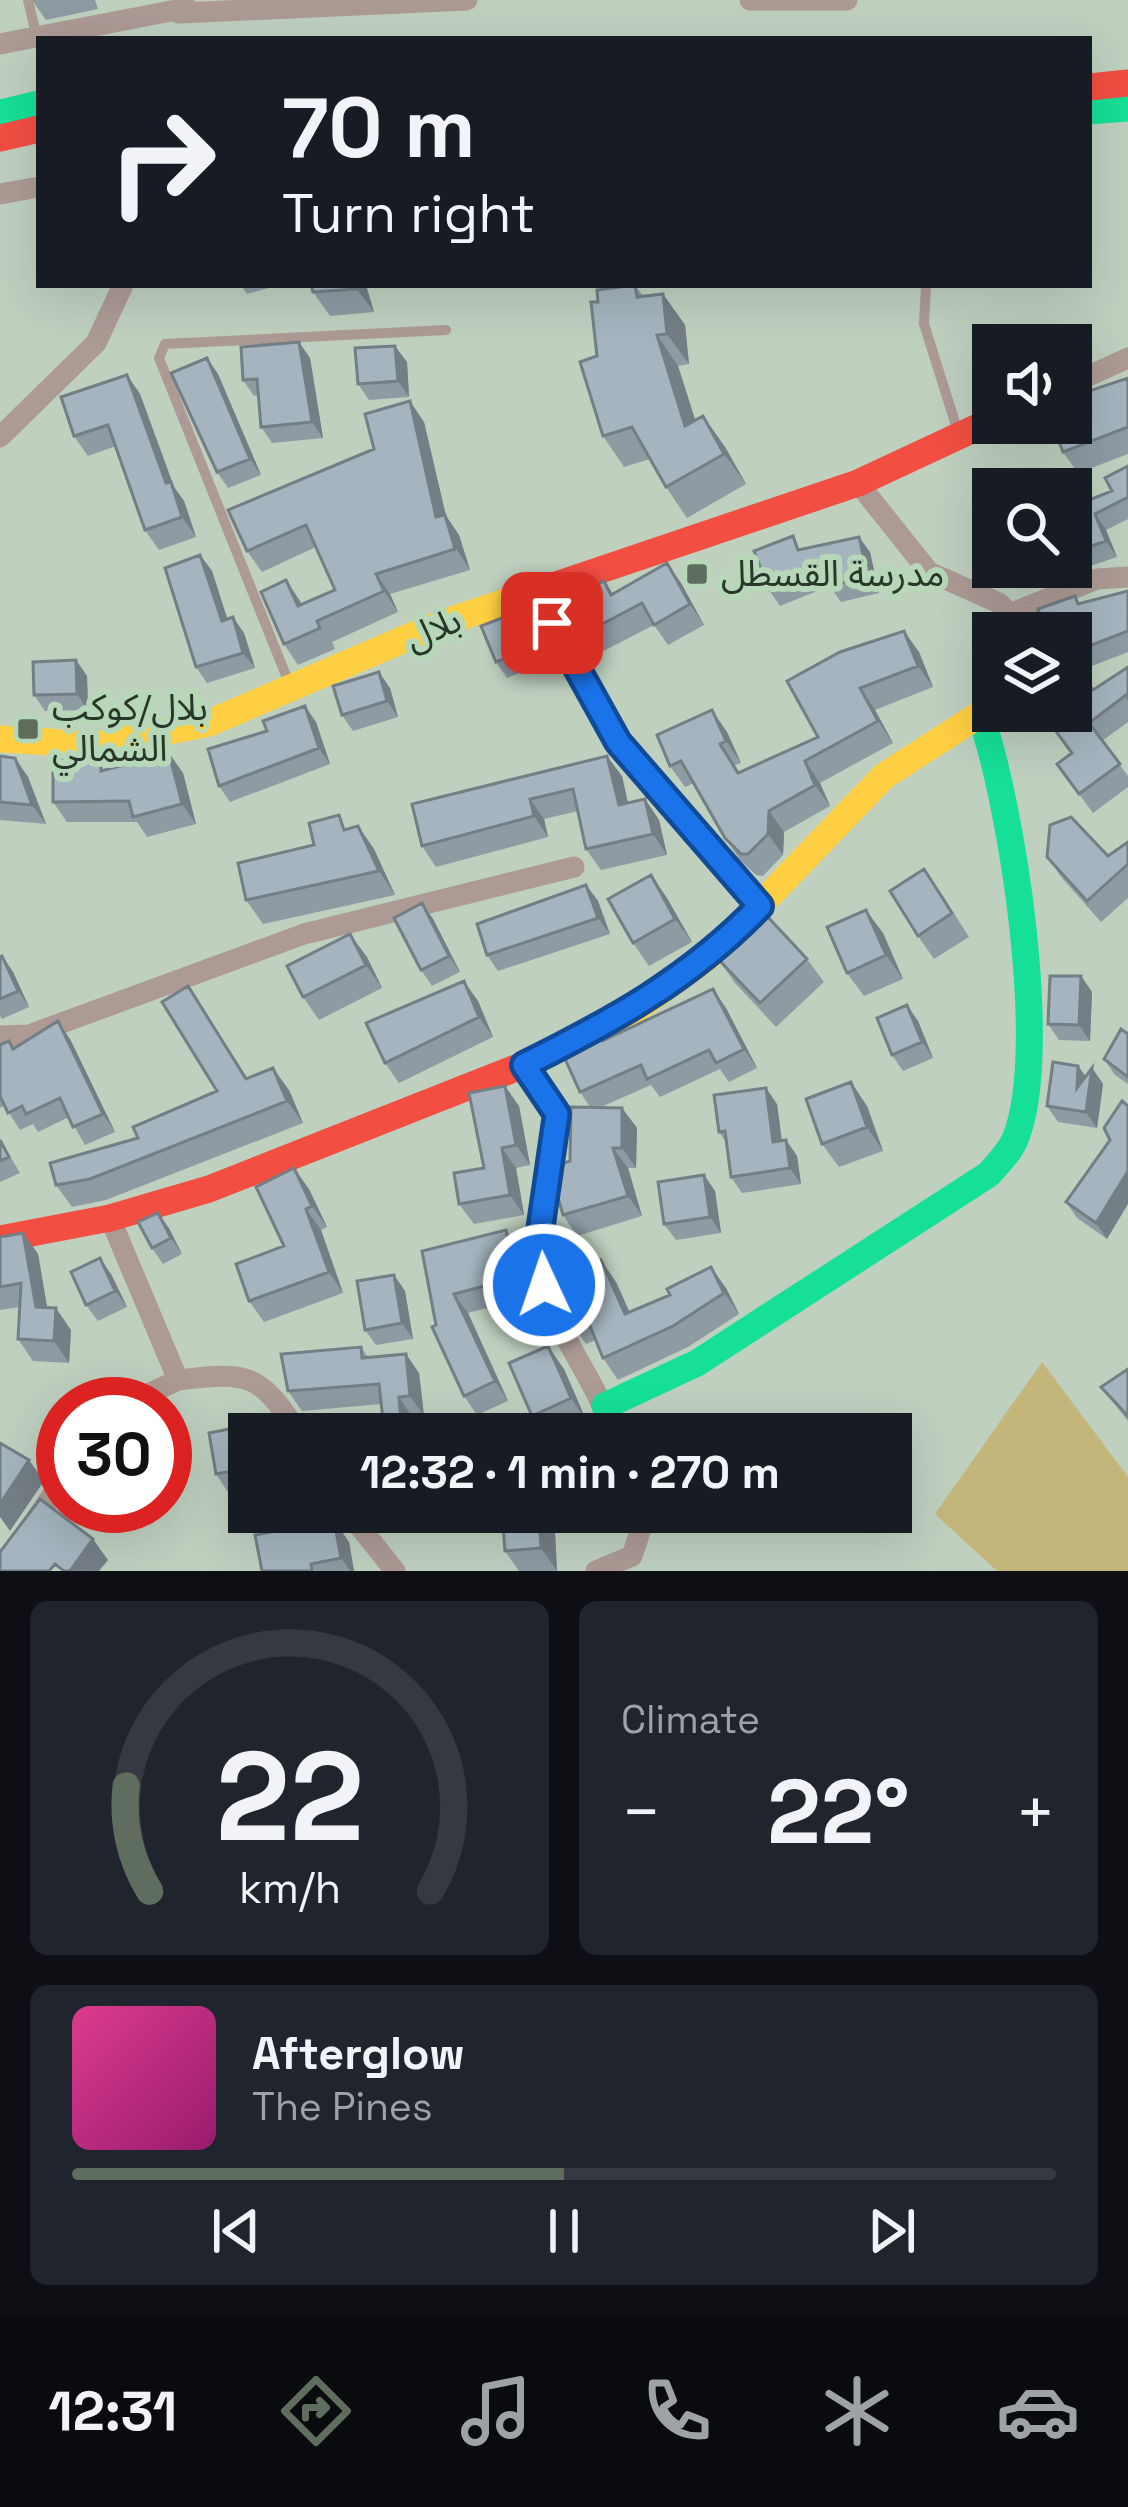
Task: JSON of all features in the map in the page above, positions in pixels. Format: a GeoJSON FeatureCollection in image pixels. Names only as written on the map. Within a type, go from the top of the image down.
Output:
{"type":"FeatureCollection","features":[{"type":"Feature","properties":{"kind":"street"},"geometry":{"type":"LineString","coordinates":[[179,14],[200,0]]}},
{"type":"Feature","properties":{"kind":"street"},"geometry":{"type":"LineString","coordinates":[[49,36],[179,14],[467,0]]}},
{"type":"Feature","properties":{"kind":"street"},"geometry":{"type":"LineString","coordinates":[[750,0],[847,0]]}},
{"type":"Feature","properties":{"kind":"street"},"geometry":{"type":"LineString","coordinates":[[0,44],[36,38]]}},
{"type":"Feature","properties":{"kind":"street"},"geometry":{"type":"LineString","coordinates":[[1092,87],[1128,83]]}},
{"type":"Feature","properties":{"kind":"street"},"geometry":{"type":"LineString","coordinates":[[0,112],[36,105]]}},
{"type":"Feature","properties":{"kind":"street"},"geometry":{"type":"LineString","coordinates":[[1092,110],[1128,108]]}},
{"type":"Feature","properties":{"kind":"street"},"geometry":{"type":"LineString","coordinates":[[0,137],[36,130]]}},
{"type":"Feature","properties":{"kind":"street"},"geometry":{"type":"LineString","coordinates":[[0,194],[36,188]]}},
{"type":"Feature","properties":{"kind":"street"},"geometry":{"type":"LineString","coordinates":[[0,437],[96,343],[122,288]]}},
{"type":"Feature","properties":{"kind":"street"},"geometry":{"type":"LineString","coordinates":[[1092,374],[1128,358]]}},
{"type":"Feature","properties":{"kind":"street","name":"بلال"},"geometry":{"type":"LineString","coordinates":[[0,739],[98,745],[208,723],[292,691],[437,625],[858,482],[972,430]]}},
{"type":"Feature","properties":{"kind":"street"},"geometry":{"type":"LineString","coordinates":[[858,482],[928,572],[1010,612]]}},
{"type":"Feature","properties":{"kind":"street"},"geometry":{"type":"LineString","coordinates":[[1014,612],[1097,579],[1128,577]]}},
{"type":"Feature","properties":{"kind":"street"},"geometry":{"type":"LineString","coordinates":[[0,1239],[110,1218],[209,1189],[524,1065],[632,1012],[716,951],[884,776],[972,720]]}},
{"type":"Feature","properties":{"kind":"street"},"geometry":{"type":"LineString","coordinates":[[604,1406],[697,1363],[989,1174],[1015,1142],[1027,1103],[1031,1032],[1004,782],[992,732]]}},
{"type":"Feature","properties":{"kind":"street"},"geometry":{"type":"LineString","coordinates":[[0,1036],[29,1035],[304,934],[574,868]]}},
{"type":"Feature","properties":{"kind":"street"},"geometry":{"type":"LineString","coordinates":[[524,1065],[557,1114],[536,1259],[551,1310],[606,1413]]}},
{"type":"Feature","properties":{"kind":"street"},"geometry":{"type":"LineString","coordinates":[[110,1218],[177,1377]]}},
{"type":"Feature","properties":{"kind":"street"},"geometry":{"type":"LineString","coordinates":[[192,1378],[236,1373],[261,1382],[283,1413]]}},
{"type":"Feature","properties":{"kind":"street"},"geometry":{"type":"LineString","coordinates":[[1,1571],[36,1519]]}},
{"type":"Feature","properties":{"kind":"street"},"geometry":{"type":"LineString","coordinates":[[365,1533],[395,1571]]}},
{"type":"Feature","properties":{"kind":"street"},"geometry":{"type":"LineString","coordinates":[[596,1571],[632,1556],[639,1533]]}},
{"type":"Feature","properties":{"kind":"lane"},"geometry":{"type":"LineString","coordinates":[[28,0],[37,36]]}},
{"type":"Feature","properties":{"kind":"lane"},"geometry":{"type":"LineString","coordinates":[[926,288],[924,324],[959,436]]}},
{"type":"Feature","properties":{"kind":"lane"},"geometry":{"type":"LineString","coordinates":[[292,691],[159,358],[165,344],[446,330]]}},
{"type":"Feature","properties":{"kind":"lane"},"geometry":{"type":"LineString","coordinates":[[552,623],[618,742],[760,906]]}},
{"type":"Feature","properties":{"kind":"shaded area"},"geometry":{"type":"Polygon","coordinates":[[[1042,1362],[1128,1477],[1128,1571],[997,1571],[935,1514],[1042,1362]]]}},
{"type":"Feature","properties":{"kind":"building"},"geometry":{"type":"Polygon","coordinates":[[[312,288],[357,289],[313,292],[312,288]]]}},
{"type":"Feature","properties":{"kind":"building"},"geometry":{"type":"Polygon","coordinates":[[[636,288],[637,297],[663,294],[667,334],[657,335],[685,426],[703,416],[724,454],[666,487],[632,427],[603,436],[580,362],[597,356],[591,302],[598,302],[597,290],[636,288]]]}},
{"type":"Feature","properties":{"kind":"building"},"geometry":{"type":"Polygon","coordinates":[[[299,342],[312,422],[261,427],[257,379],[243,380],[241,347],[299,342]]]}},
{"type":"Feature","properties":{"kind":"building"},"geometry":{"type":"Polygon","coordinates":[[[395,346],[398,381],[358,384],[355,348],[395,346]]]}},
{"type":"Feature","properties":{"kind":"building"},"geometry":{"type":"Polygon","coordinates":[[[207,358],[250,459],[217,472],[171,373],[207,358]]]}},
{"type":"Feature","properties":{"kind":"building"},"geometry":{"type":"Polygon","coordinates":[[[127,375],[182,517],[145,530],[108,425],[74,436],[61,397],[127,375]]]}},
{"type":"Feature","properties":{"kind":"building"},"geometry":{"type":"Polygon","coordinates":[[[1128,378],[1128,427],[1092,441],[1092,390],[1128,378]]]}},
{"type":"Feature","properties":{"kind":"building"},"geometry":{"type":"Polygon","coordinates":[[[410,401],[436,517],[445,515],[455,549],[376,574],[384,591],[317,621],[320,628],[284,644],[261,592],[286,580],[298,606],[335,590],[306,525],[247,551],[228,510],[374,449],[365,414],[410,401]]]}},
{"type":"Feature","properties":{"kind":"building"},"geometry":{"type":"Polygon","coordinates":[[[1060,444],[1084,444],[1063,452],[1060,444]]]}},
{"type":"Feature","properties":{"kind":"building"},"geometry":{"type":"Polygon","coordinates":[[[1128,466],[1128,497],[1095,514],[1106,541],[1092,546],[1092,499],[1112,491],[1105,478],[1128,466]]]}},
{"type":"Feature","properties":{"kind":"building"},"geometry":{"type":"Polygon","coordinates":[[[793,536],[798,550],[859,537],[868,577],[829,586],[825,568],[769,590],[754,551],[793,536]]]}},
{"type":"Feature","properties":{"kind":"building"},"geometry":{"type":"Polygon","coordinates":[[[200,555],[222,621],[233,617],[243,653],[196,667],[165,568],[200,555]]]}},
{"type":"Feature","properties":{"kind":"building"},"geometry":{"type":"Polygon","coordinates":[[[667,563],[690,604],[654,625],[642,603],[570,641],[552,608],[604,581],[611,595],[667,563]]]}},
{"type":"Feature","properties":{"kind":"building"},"geometry":{"type":"Polygon","coordinates":[[[1128,591],[1128,631],[1092,645],[1092,612],[1038,609],[1075,596],[1078,604],[1128,591]]]}},
{"type":"Feature","properties":{"kind":"building"},"geometry":{"type":"Polygon","coordinates":[[[512,614],[526,650],[496,662],[481,626],[512,614]]]}},
{"type":"Feature","properties":{"kind":"building"},"geometry":{"type":"Polygon","coordinates":[[[904,631],[918,666],[860,688],[878,721],[805,761],[815,785],[769,811],[768,834],[748,854],[741,854],[725,838],[681,761],[670,766],[657,735],[712,710],[726,741],[720,744],[738,773],[818,737],[787,681],[840,652],[904,631]]]}},
{"type":"Feature","properties":{"kind":"building"},"geometry":{"type":"Polygon","coordinates":[[[76,660],[77,694],[34,695],[33,662],[76,660]]]}},
{"type":"Feature","properties":{"kind":"building"},"geometry":{"type":"Polygon","coordinates":[[[1128,667],[1128,698],[1126,695],[1092,721],[1093,690],[1128,667]]]}},
{"type":"Feature","properties":{"kind":"building"},"geometry":{"type":"Polygon","coordinates":[[[379,672],[387,701],[342,715],[333,686],[379,672]]]}},
{"type":"Feature","properties":{"kind":"building"},"geometry":{"type":"Polygon","coordinates":[[[305,706],[319,748],[219,786],[208,749],[267,731],[263,721],[305,706]]]}},
{"type":"Feature","properties":{"kind":"building"},"geometry":{"type":"Polygon","coordinates":[[[1092,727],[1120,764],[1079,794],[1057,764],[1072,753],[1056,732],[1092,732],[1092,727]]]}},
{"type":"Feature","properties":{"kind":"building"},"geometry":{"type":"Polygon","coordinates":[[[169,753],[182,804],[133,817],[129,801],[53,802],[53,760],[101,760],[101,771],[169,753]]]}},
{"type":"Feature","properties":{"kind":"building"},"geometry":{"type":"Polygon","coordinates":[[[0,756],[15,758],[32,805],[0,802],[0,756]]]}},
{"type":"Feature","properties":{"kind":"building"},"geometry":{"type":"Polygon","coordinates":[[[607,756],[619,805],[645,799],[653,834],[586,849],[573,789],[530,799],[534,816],[422,846],[412,804],[607,756]]]}},
{"type":"Feature","properties":{"kind":"building"},"geometry":{"type":"Polygon","coordinates":[[[339,815],[344,830],[358,826],[379,871],[246,900],[238,863],[314,845],[309,823],[339,815]]]}},
{"type":"Feature","properties":{"kind":"building"},"geometry":{"type":"Polygon","coordinates":[[[1071,817],[1108,856],[1128,842],[1128,864],[1087,901],[1047,857],[1050,825],[1071,817]]]}},
{"type":"Feature","properties":{"kind":"building"},"geometry":{"type":"Polygon","coordinates":[[[924,869],[952,913],[918,936],[890,891],[924,869]]]}},
{"type":"Feature","properties":{"kind":"building"},"geometry":{"type":"Polygon","coordinates":[[[651,875],[675,919],[633,943],[608,899],[651,875]]]}},
{"type":"Feature","properties":{"kind":"building"},"geometry":{"type":"Polygon","coordinates":[[[586,885],[598,918],[487,955],[477,924],[586,885]]]}},
{"type":"Feature","properties":{"kind":"building"},"geometry":{"type":"Polygon","coordinates":[[[422,903],[449,956],[421,970],[394,918],[422,903]]]}},
{"type":"Feature","properties":{"kind":"building"},"geometry":{"type":"Polygon","coordinates":[[[866,910],[886,955],[847,973],[827,927],[866,910]]]}},
{"type":"Feature","properties":{"kind":"building"},"geometry":{"type":"Polygon","coordinates":[[[766,915],[807,959],[760,1003],[719,960],[766,915]]]}},
{"type":"Feature","properties":{"kind":"building"},"geometry":{"type":"Polygon","coordinates":[[[350,934],[366,965],[303,997],[287,966],[350,934]]]}},
{"type":"Feature","properties":{"kind":"building"},"geometry":{"type":"Polygon","coordinates":[[[0,957],[18,991],[0,999],[0,957]]]}},
{"type":"Feature","properties":{"kind":"building"},"geometry":{"type":"Polygon","coordinates":[[[1050,976],[1081,976],[1079,1025],[1048,1024],[1050,976]]]}},
{"type":"Feature","properties":{"kind":"building"},"geometry":{"type":"Polygon","coordinates":[[[464,981],[479,1017],[385,1063],[366,1023],[464,981]]]}},
{"type":"Feature","properties":{"kind":"building"},"geometry":{"type":"Polygon","coordinates":[[[188,986],[246,1079],[273,1068],[287,1101],[90,1179],[56,1185],[50,1163],[138,1138],[133,1127],[217,1091],[162,1002],[188,986]]]}},
{"type":"Feature","properties":{"kind":"building"},"geometry":{"type":"Polygon","coordinates":[[[713,989],[744,1049],[716,1063],[709,1050],[647,1079],[641,1065],[580,1092],[561,1050],[598,1034],[602,1041],[713,989]]]}},
{"type":"Feature","properties":{"kind":"building"},"geometry":{"type":"Polygon","coordinates":[[[907,1005],[922,1042],[892,1055],[877,1018],[907,1005]]]}},
{"type":"Feature","properties":{"kind":"building"},"geometry":{"type":"Polygon","coordinates":[[[58,1021],[103,1114],[73,1127],[60,1098],[26,1114],[22,1106],[8,1113],[0,1096],[0,1045],[9,1041],[13,1049],[58,1021]]]}},
{"type":"Feature","properties":{"kind":"building"},"geometry":{"type":"Polygon","coordinates":[[[1121,1029],[1128,1034],[1128,1077],[1104,1059],[1121,1029]]]}},
{"type":"Feature","properties":{"kind":"building"},"geometry":{"type":"Polygon","coordinates":[[[1053,1062],[1078,1066],[1077,1088],[1092,1068],[1086,1112],[1047,1106],[1053,1062]]]}},
{"type":"Feature","properties":{"kind":"building"},"geometry":{"type":"Polygon","coordinates":[[[851,1082],[867,1127],[822,1144],[806,1099],[851,1082]]]}},
{"type":"Feature","properties":{"kind":"building"},"geometry":{"type":"Polygon","coordinates":[[[505,1086],[516,1145],[502,1148],[510,1195],[459,1204],[454,1173],[484,1168],[469,1093],[505,1086]]]}},
{"type":"Feature","properties":{"kind":"building"},"geometry":{"type":"Polygon","coordinates":[[[766,1088],[773,1142],[786,1140],[790,1168],[731,1177],[714,1095],[766,1088]]]}},
{"type":"Feature","properties":{"kind":"building"},"geometry":{"type":"Polygon","coordinates":[[[1122,1101],[1128,1106],[1128,1171],[1096,1223],[1066,1202],[1110,1140],[1104,1128],[1122,1101]]]}},
{"type":"Feature","properties":{"kind":"building"},"geometry":{"type":"Polygon","coordinates":[[[571,1107],[622,1108],[622,1148],[613,1148],[628,1196],[563,1215],[552,1177],[559,1175],[556,1166],[570,1161],[571,1107]]]}},
{"type":"Feature","properties":{"kind":"building"},"geometry":{"type":"Polygon","coordinates":[[[0,1140],[9,1157],[0,1161],[0,1140]]]}},
{"type":"Feature","properties":{"kind":"building"},"geometry":{"type":"Polygon","coordinates":[[[294,1168],[312,1206],[306,1209],[329,1272],[249,1301],[236,1264],[284,1246],[256,1187],[294,1168]]]}},
{"type":"Feature","properties":{"kind":"building"},"geometry":{"type":"Polygon","coordinates":[[[704,1175],[710,1217],[664,1224],[658,1182],[704,1175]]]}},
{"type":"Feature","properties":{"kind":"building"},"geometry":{"type":"Polygon","coordinates":[[[158,1213],[171,1238],[152,1248],[138,1222],[158,1213]]]}},
{"type":"Feature","properties":{"kind":"building"},"geometry":{"type":"Polygon","coordinates":[[[506,1230],[515,1278],[454,1294],[495,1381],[464,1396],[432,1327],[436,1325],[422,1251],[506,1230]]]}},
{"type":"Feature","properties":{"kind":"building"},"geometry":{"type":"Polygon","coordinates":[[[23,1233],[36,1307],[56,1308],[54,1341],[18,1339],[21,1283],[0,1287],[0,1237],[23,1233]]]}},
{"type":"Feature","properties":{"kind":"building"},"geometry":{"type":"Polygon","coordinates":[[[100,1258],[115,1291],[86,1305],[71,1272],[100,1258]]]}},
{"type":"Feature","properties":{"kind":"building"},"geometry":{"type":"Polygon","coordinates":[[[601,1260],[625,1314],[670,1295],[667,1289],[711,1267],[724,1293],[673,1326],[603,1358],[586,1316],[571,1323],[551,1283],[601,1260]]]}},
{"type":"Feature","properties":{"kind":"building"},"geometry":{"type":"Polygon","coordinates":[[[394,1275],[402,1323],[365,1330],[357,1281],[394,1275]]]}},
{"type":"Feature","properties":{"kind":"building"},"geometry":{"type":"Polygon","coordinates":[[[548,1346],[571,1398],[531,1413],[509,1363],[548,1346]]]}},
{"type":"Feature","properties":{"kind":"building"},"geometry":{"type":"Polygon","coordinates":[[[361,1347],[362,1358],[406,1354],[410,1396],[399,1397],[400,1413],[382,1413],[379,1384],[288,1391],[281,1354],[361,1347]]]}},
{"type":"Feature","properties":{"kind":"building"},"geometry":{"type":"Polygon","coordinates":[[[1128,1369],[1128,1416],[1101,1387],[1128,1369]]]}},
{"type":"Feature","properties":{"kind":"building"},"geometry":{"type":"Polygon","coordinates":[[[228,1429],[228,1472],[216,1474],[209,1433],[228,1429]]]}},
{"type":"Feature","properties":{"kind":"building"},"geometry":{"type":"Polygon","coordinates":[[[0,1443],[29,1460],[0,1504],[0,1443]]]}},
{"type":"Feature","properties":{"kind":"building"},"geometry":{"type":"Polygon","coordinates":[[[36,1504],[36,1533],[85,1533],[93,1539],[70,1571],[55,1564],[49,1571],[0,1571],[0,1552],[36,1504]]]}},
{"type":"Feature","properties":{"kind":"building"},"geometry":{"type":"Polygon","coordinates":[[[336,1533],[341,1558],[311,1564],[312,1571],[262,1571],[255,1535],[336,1533]]]}},
{"type":"Feature","properties":{"kind":"building"},"geometry":{"type":"Polygon","coordinates":[[[504,1533],[540,1533],[541,1548],[505,1551],[504,1533]]]}},
{"type":"Feature","properties":{"kind":"traffic: fast"},"geometry":{"type":"LineString","coordinates":[[0,113],[36,105]]}},
{"type":"Feature","properties":{"kind":"traffic: fast"},"geometry":{"type":"LineString","coordinates":[[1092,111],[1128,108]]}},
{"type":"Feature","properties":{"kind":"traffic: fast"},"geometry":{"type":"LineString","coordinates":[[605,1406],[697,1363],[989,1174],[1014,1142],[1026,1097],[1028,989],[1015,866],[986,732]]}},
{"type":"Feature","properties":{"kind":"traffic: slow"},"geometry":{"type":"LineString","coordinates":[[0,739],[98,745],[209,723],[437,625],[553,586]]}},
{"type":"Feature","properties":{"kind":"traffic: slow"},"geometry":{"type":"LineString","coordinates":[[521,1066],[632,1012],[716,951],[884,776],[972,719]]}},
{"type":"Feature","properties":{"kind":"traffic: jam"},"geometry":{"type":"LineString","coordinates":[[1092,87],[1128,83]]}},
{"type":"Feature","properties":{"kind":"traffic: jam"},"geometry":{"type":"LineString","coordinates":[[0,138],[36,130]]}},
{"type":"Feature","properties":{"kind":"traffic: jam"},"geometry":{"type":"LineString","coordinates":[[553,586],[858,483],[972,430]]}},
{"type":"Feature","properties":{"kind":"traffic: jam"},"geometry":{"type":"LineString","coordinates":[[0,1239],[110,1218],[209,1189],[521,1066]]}},
{"type":"Feature","properties":{"kind":"place","name":"مدرسة القسطل"},"geometry":{"type":"Point","coordinates":[697,574]}},
{"type":"Feature","properties":{"kind":"place","name":"بلال/كوكب الشمالي"},"geometry":{"type":"Point","coordinates":[28,729]}},
{"type":"Feature","properties":{"kind":"route"},"geometry":{"type":"LineString","coordinates":[[544,1285],[536,1259],[557,1114],[524,1065],[632,1012],[716,951],[760,906],[618,742],[552,623]]}}]}
